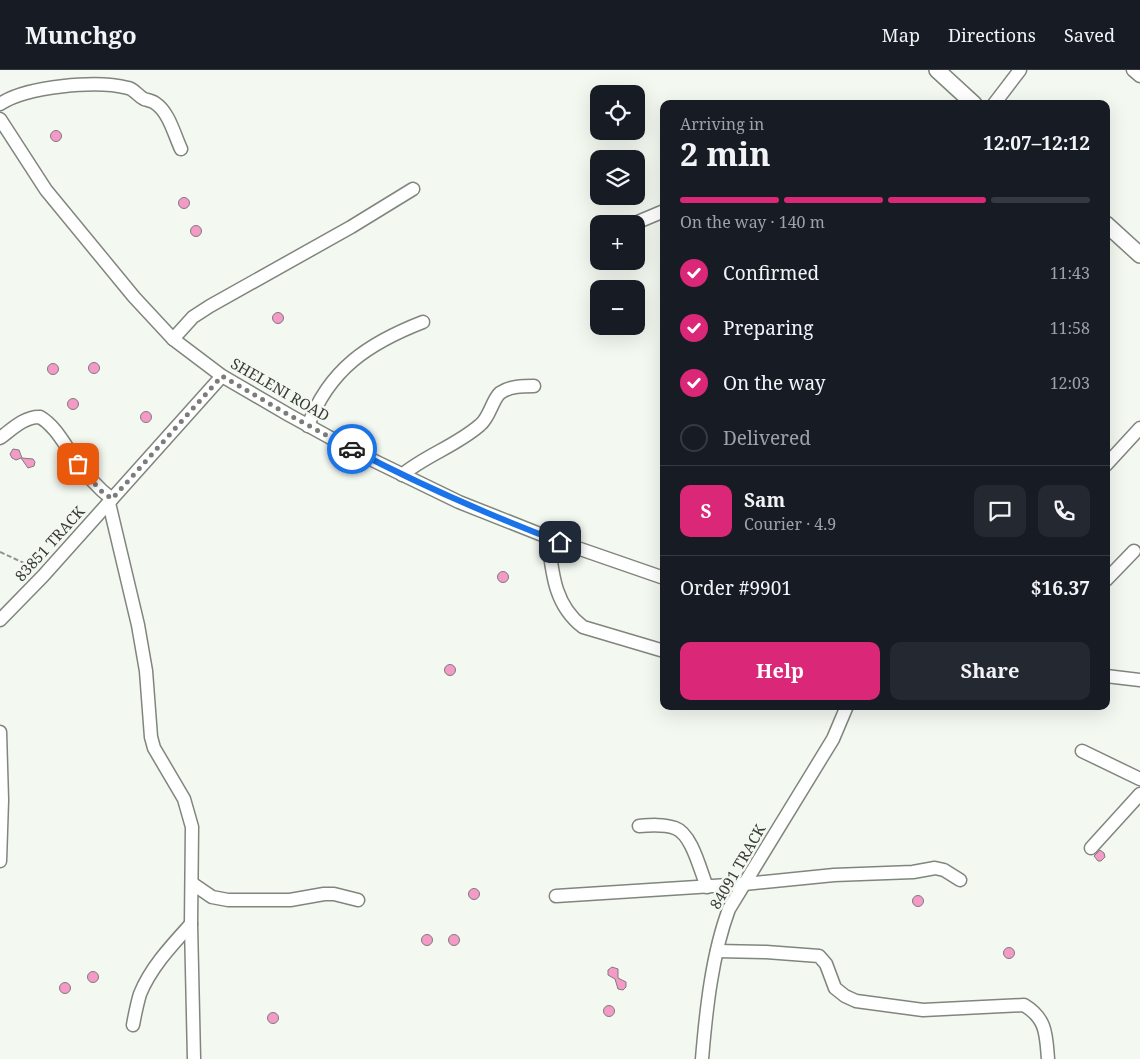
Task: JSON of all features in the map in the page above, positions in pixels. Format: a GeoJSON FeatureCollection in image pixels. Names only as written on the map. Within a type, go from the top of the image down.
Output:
{"type":"FeatureCollection","features":[{"type":"Feature","properties":{"kind":"main road"},"geometry":{"type":"LineString","coordinates":[[937,70],[970,100]]}},
{"type":"Feature","properties":{"kind":"main road"},"geometry":{"type":"LineString","coordinates":[[1110,228],[1140,255]]}},
{"type":"Feature","properties":{"kind":"street"},"geometry":{"type":"LineString","coordinates":[[997,100],[1020,70]]}},
{"type":"Feature","properties":{"kind":"street"},"geometry":{"type":"LineString","coordinates":[[1133,70],[1140,76]]}},
{"type":"Feature","properties":{"kind":"street"},"geometry":{"type":"LineString","coordinates":[[0,104],[31,91],[62,86],[89,84],[130,88],[143,98],[154,102],[161,109],[167,117],[181,149]]}},
{"type":"Feature","properties":{"kind":"street","name":"SHELENI ROAD"},"geometry":{"type":"LineString","coordinates":[[2,126],[46,190],[134,297],[172,338],[222,376],[308,426],[402,476],[548,538],[660,577]]}},
{"type":"Feature","properties":{"kind":"street"},"geometry":{"type":"LineString","coordinates":[[172,338],[193,316],[351,227],[413,189]]}},
{"type":"Feature","properties":{"kind":"street"},"geometry":{"type":"LineString","coordinates":[[645,219],[660,213]]}},
{"type":"Feature","properties":{"kind":"street"},"geometry":{"type":"LineString","coordinates":[[308,426],[313,412],[326,390],[356,357],[371,346],[423,322]]}},
{"type":"Feature","properties":{"kind":"street","name":"83851 TRACK"},"geometry":{"type":"LineString","coordinates":[[0,620],[47,572],[222,376]]}},
{"type":"Feature","properties":{"kind":"street"},"geometry":{"type":"LineString","coordinates":[[402,476],[418,462],[459,441],[479,426],[488,415],[498,395],[511,388],[534,386]]}},
{"type":"Feature","properties":{"kind":"street"},"geometry":{"type":"LineString","coordinates":[[0,438],[25,421],[40,417],[50,424],[84,472],[110,501],[146,671],[151,737],[154,748],[184,799],[189,813],[193,838],[194,1059]]}},
{"type":"Feature","properties":{"kind":"street"},"geometry":{"type":"LineString","coordinates":[[1110,461],[1140,428]]}},
{"type":"Feature","properties":{"kind":"street"},"geometry":{"type":"LineString","coordinates":[[548,538],[556,588],[566,611],[575,620],[583,627],[660,650]]}},
{"type":"Feature","properties":{"kind":"street"},"geometry":{"type":"LineString","coordinates":[[1110,576],[1134,551]]}},
{"type":"Feature","properties":{"kind":"street"},"geometry":{"type":"LineString","coordinates":[[1110,676],[1140,680]]}},
{"type":"Feature","properties":{"kind":"street","name":"84091 TRACK"},"geometry":{"type":"LineString","coordinates":[[702,1059],[723,926],[744,884],[839,727],[845,710]]}},
{"type":"Feature","properties":{"kind":"street"},"geometry":{"type":"LineString","coordinates":[[0,732],[2,800],[0,861]]}},
{"type":"Feature","properties":{"kind":"street"},"geometry":{"type":"LineString","coordinates":[[1082,751],[1140,779]]}},
{"type":"Feature","properties":{"kind":"street"},"geometry":{"type":"LineString","coordinates":[[1091,848],[1140,794]]}},
{"type":"Feature","properties":{"kind":"street"},"geometry":{"type":"LineString","coordinates":[[639,826],[662,825],[673,827],[684,834],[690,844],[707,887]]}},
{"type":"Feature","properties":{"kind":"street"},"geometry":{"type":"LineString","coordinates":[[556,896],[707,887],[834,875],[913,872],[936,868],[944,870],[960,880]]}},
{"type":"Feature","properties":{"kind":"street"},"geometry":{"type":"LineString","coordinates":[[192,884],[212,896],[228,900],[290,900],[324,894],[334,894],[358,900]]}},
{"type":"Feature","properties":{"kind":"street"},"geometry":{"type":"LineString","coordinates":[[133,1024],[140,994],[146,982],[172,945],[192,924]]}},
{"type":"Feature","properties":{"kind":"street"},"geometry":{"type":"LineString","coordinates":[[718,951],[819,956],[826,964],[835,988],[845,996],[856,1001],[923,1010],[1024,1005],[1033,1010],[1040,1018],[1045,1029],[1048,1059]]}},
{"type":"Feature","properties":{"kind":"path"},"geometry":{"type":"LineString","coordinates":[[0,552],[47,572]]}},
{"type":"Feature","properties":{"kind":"building"},"geometry":{"type":"Polygon","coordinates":[[[54,131],[58,131],[61,136],[60,140],[54,141],[51,138],[51,134],[54,131]]]}},
{"type":"Feature","properties":{"kind":"building"},"geometry":{"type":"Polygon","coordinates":[[[182,198],[186,198],[189,203],[188,207],[182,208],[179,205],[179,201],[182,198]]]}},
{"type":"Feature","properties":{"kind":"building"},"geometry":{"type":"Polygon","coordinates":[[[194,226],[198,226],[201,231],[200,235],[194,236],[191,233],[191,229],[194,226]]]}},
{"type":"Feature","properties":{"kind":"building"},"geometry":{"type":"Polygon","coordinates":[[[276,313],[280,313],[283,318],[282,322],[276,323],[273,320],[273,316],[276,313]]]}},
{"type":"Feature","properties":{"kind":"building"},"geometry":{"type":"Polygon","coordinates":[[[92,363],[96,363],[99,368],[98,372],[92,373],[89,370],[89,366],[92,363]]]}},
{"type":"Feature","properties":{"kind":"building"},"geometry":{"type":"Polygon","coordinates":[[[51,364],[55,364],[58,369],[57,373],[51,374],[48,371],[48,367],[51,364]]]}},
{"type":"Feature","properties":{"kind":"building"},"geometry":{"type":"Polygon","coordinates":[[[71,399],[75,399],[78,404],[77,408],[71,409],[68,406],[68,402],[71,399]]]}},
{"type":"Feature","properties":{"kind":"building"},"geometry":{"type":"Polygon","coordinates":[[[144,412],[148,412],[151,417],[150,421],[144,422],[141,419],[141,415],[144,412]]]}},
{"type":"Feature","properties":{"kind":"building"},"geometry":{"type":"Polygon","coordinates":[[[13,449],[19,450],[22,458],[33,459],[35,462],[34,466],[28,468],[21,458],[16,460],[12,458],[10,454],[13,449]]]}},
{"type":"Feature","properties":{"kind":"building"},"geometry":{"type":"Polygon","coordinates":[[[501,572],[505,572],[508,577],[507,581],[501,582],[498,579],[498,575],[501,572]]]}},
{"type":"Feature","properties":{"kind":"building"},"geometry":{"type":"Polygon","coordinates":[[[448,665],[452,665],[455,670],[454,674],[448,675],[445,672],[445,668],[448,665]]]}},
{"type":"Feature","properties":{"kind":"building"},"geometry":{"type":"Polygon","coordinates":[[[1100,850],[1104,853],[1105,857],[1098,861],[1094,856],[1100,850]]]}},
{"type":"Feature","properties":{"kind":"building"},"geometry":{"type":"Polygon","coordinates":[[[472,889],[476,889],[479,894],[478,898],[472,899],[469,896],[469,892],[472,889]]]}},
{"type":"Feature","properties":{"kind":"building"},"geometry":{"type":"Polygon","coordinates":[[[916,896],[920,896],[923,901],[922,905],[916,906],[913,903],[913,899],[916,896]]]}},
{"type":"Feature","properties":{"kind":"building"},"geometry":{"type":"Polygon","coordinates":[[[425,935],[429,935],[432,940],[431,944],[425,945],[422,942],[422,938],[425,935]]]}},
{"type":"Feature","properties":{"kind":"building"},"geometry":{"type":"Polygon","coordinates":[[[452,935],[456,935],[459,940],[458,944],[452,945],[449,942],[449,938],[452,935]]]}},
{"type":"Feature","properties":{"kind":"building"},"geometry":{"type":"Polygon","coordinates":[[[1007,948],[1011,948],[1014,953],[1013,957],[1007,958],[1004,955],[1004,951],[1007,948]]]}},
{"type":"Feature","properties":{"kind":"building"},"geometry":{"type":"Polygon","coordinates":[[[612,967],[618,969],[618,978],[626,982],[626,987],[623,990],[618,989],[615,979],[608,975],[608,970],[612,967]]]}},
{"type":"Feature","properties":{"kind":"building"},"geometry":{"type":"Polygon","coordinates":[[[91,972],[95,972],[98,977],[97,981],[91,982],[88,979],[88,975],[91,972]]]}},
{"type":"Feature","properties":{"kind":"building"},"geometry":{"type":"Polygon","coordinates":[[[63,983],[67,983],[70,988],[69,992],[63,993],[60,990],[60,986],[63,983]]]}},
{"type":"Feature","properties":{"kind":"building"},"geometry":{"type":"Polygon","coordinates":[[[607,1006],[611,1006],[614,1011],[613,1015],[607,1016],[604,1013],[604,1009],[607,1006]]]}},
{"type":"Feature","properties":{"kind":"building"},"geometry":{"type":"Polygon","coordinates":[[[271,1013],[275,1013],[278,1018],[277,1022],[271,1023],[268,1020],[268,1016],[271,1013]]]}},
{"type":"Feature","properties":{"kind":"way so far"},"geometry":{"type":"LineString","coordinates":[[78,464],[100,490],[112,499],[222,376],[352,449]]}},
{"type":"Feature","properties":{"kind":"route"},"geometry":{"type":"LineString","coordinates":[[352,449],[402,476],[460,502],[560,542]]}}]}
